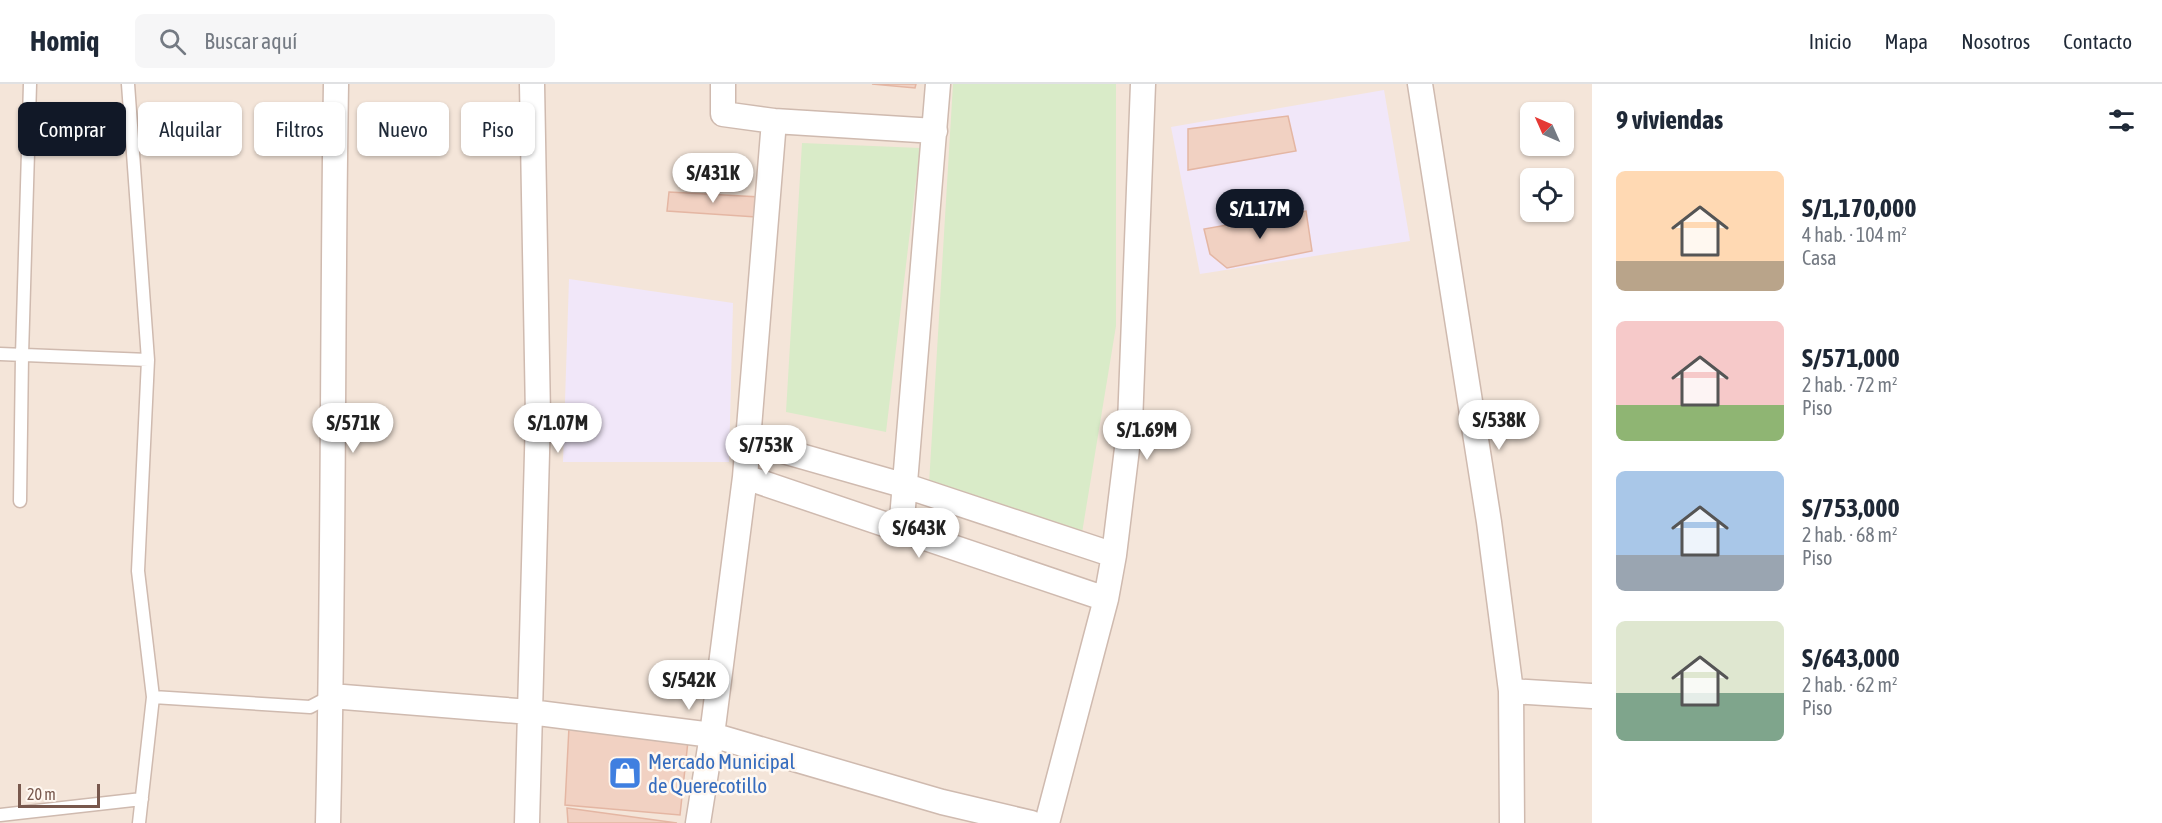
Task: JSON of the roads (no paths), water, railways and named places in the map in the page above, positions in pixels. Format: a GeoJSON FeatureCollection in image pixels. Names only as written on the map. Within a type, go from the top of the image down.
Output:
{"type":"FeatureCollection","features":[{"type":"Feature","properties":{"kind":"street"},"geometry":{"type":"LineString","coordinates":[[328,823],[336,84]]}},
{"type":"Feature","properties":{"kind":"street"},"geometry":{"type":"LineString","coordinates":[[527,823],[538,416],[532,84]]}},
{"type":"Feature","properties":{"kind":"street"},"geometry":{"type":"LineString","coordinates":[[723,84],[723,114],[774,121],[935,131]]}},
{"type":"Feature","properties":{"kind":"street"},"geometry":{"type":"LineString","coordinates":[[901,531],[938,84]]}},
{"type":"Feature","properties":{"kind":"street"},"geometry":{"type":"LineString","coordinates":[[1047,823],[1106,599],[1114,555],[1130,424],[1143,84]]}},
{"type":"Feature","properties":{"kind":"street"},"geometry":{"type":"LineString","coordinates":[[1420,84],[1489,522],[1510,691],[1512,823]]}},
{"type":"Feature","properties":{"kind":"street"},"geometry":{"type":"LineString","coordinates":[[698,823],[712,735],[745,477],[774,121]]}},
{"type":"Feature","properties":{"kind":"street"},"geometry":{"type":"LineString","coordinates":[[748,441],[906,486],[1114,555]]}},
{"type":"Feature","properties":{"kind":"street"},"geometry":{"type":"LineString","coordinates":[[745,477],[1106,599]]}},
{"type":"Feature","properties":{"kind":"street"},"geometry":{"type":"LineString","coordinates":[[1510,691],[1592,696]]}},
{"type":"Feature","properties":{"kind":"street"},"geometry":{"type":"LineString","coordinates":[[331,696],[530,712],[712,735],[942,802],[1031,823]]}},
{"type":"Feature","properties":{"kind":"lane"},"geometry":{"type":"LineString","coordinates":[[20,501],[30,84]]}},
{"type":"Feature","properties":{"kind":"lane"},"geometry":{"type":"LineString","coordinates":[[128,84],[148,360],[138,571],[153,697],[139,823]]}},
{"type":"Feature","properties":{"kind":"lane"},"geometry":{"type":"LineString","coordinates":[[0,354],[148,360]]}},
{"type":"Feature","properties":{"kind":"lane"},"geometry":{"type":"LineString","coordinates":[[153,697],[310,707],[331,696]]}},
{"type":"Feature","properties":{"kind":"lane"},"geometry":{"type":"LineString","coordinates":[[0,815],[142,799]]}},
{"type":"Feature","properties":{"kind":"place","name":"Mercado Municipal de Querecotillo"},"geometry":{"type":"Point","coordinates":[625,773]}}]}
